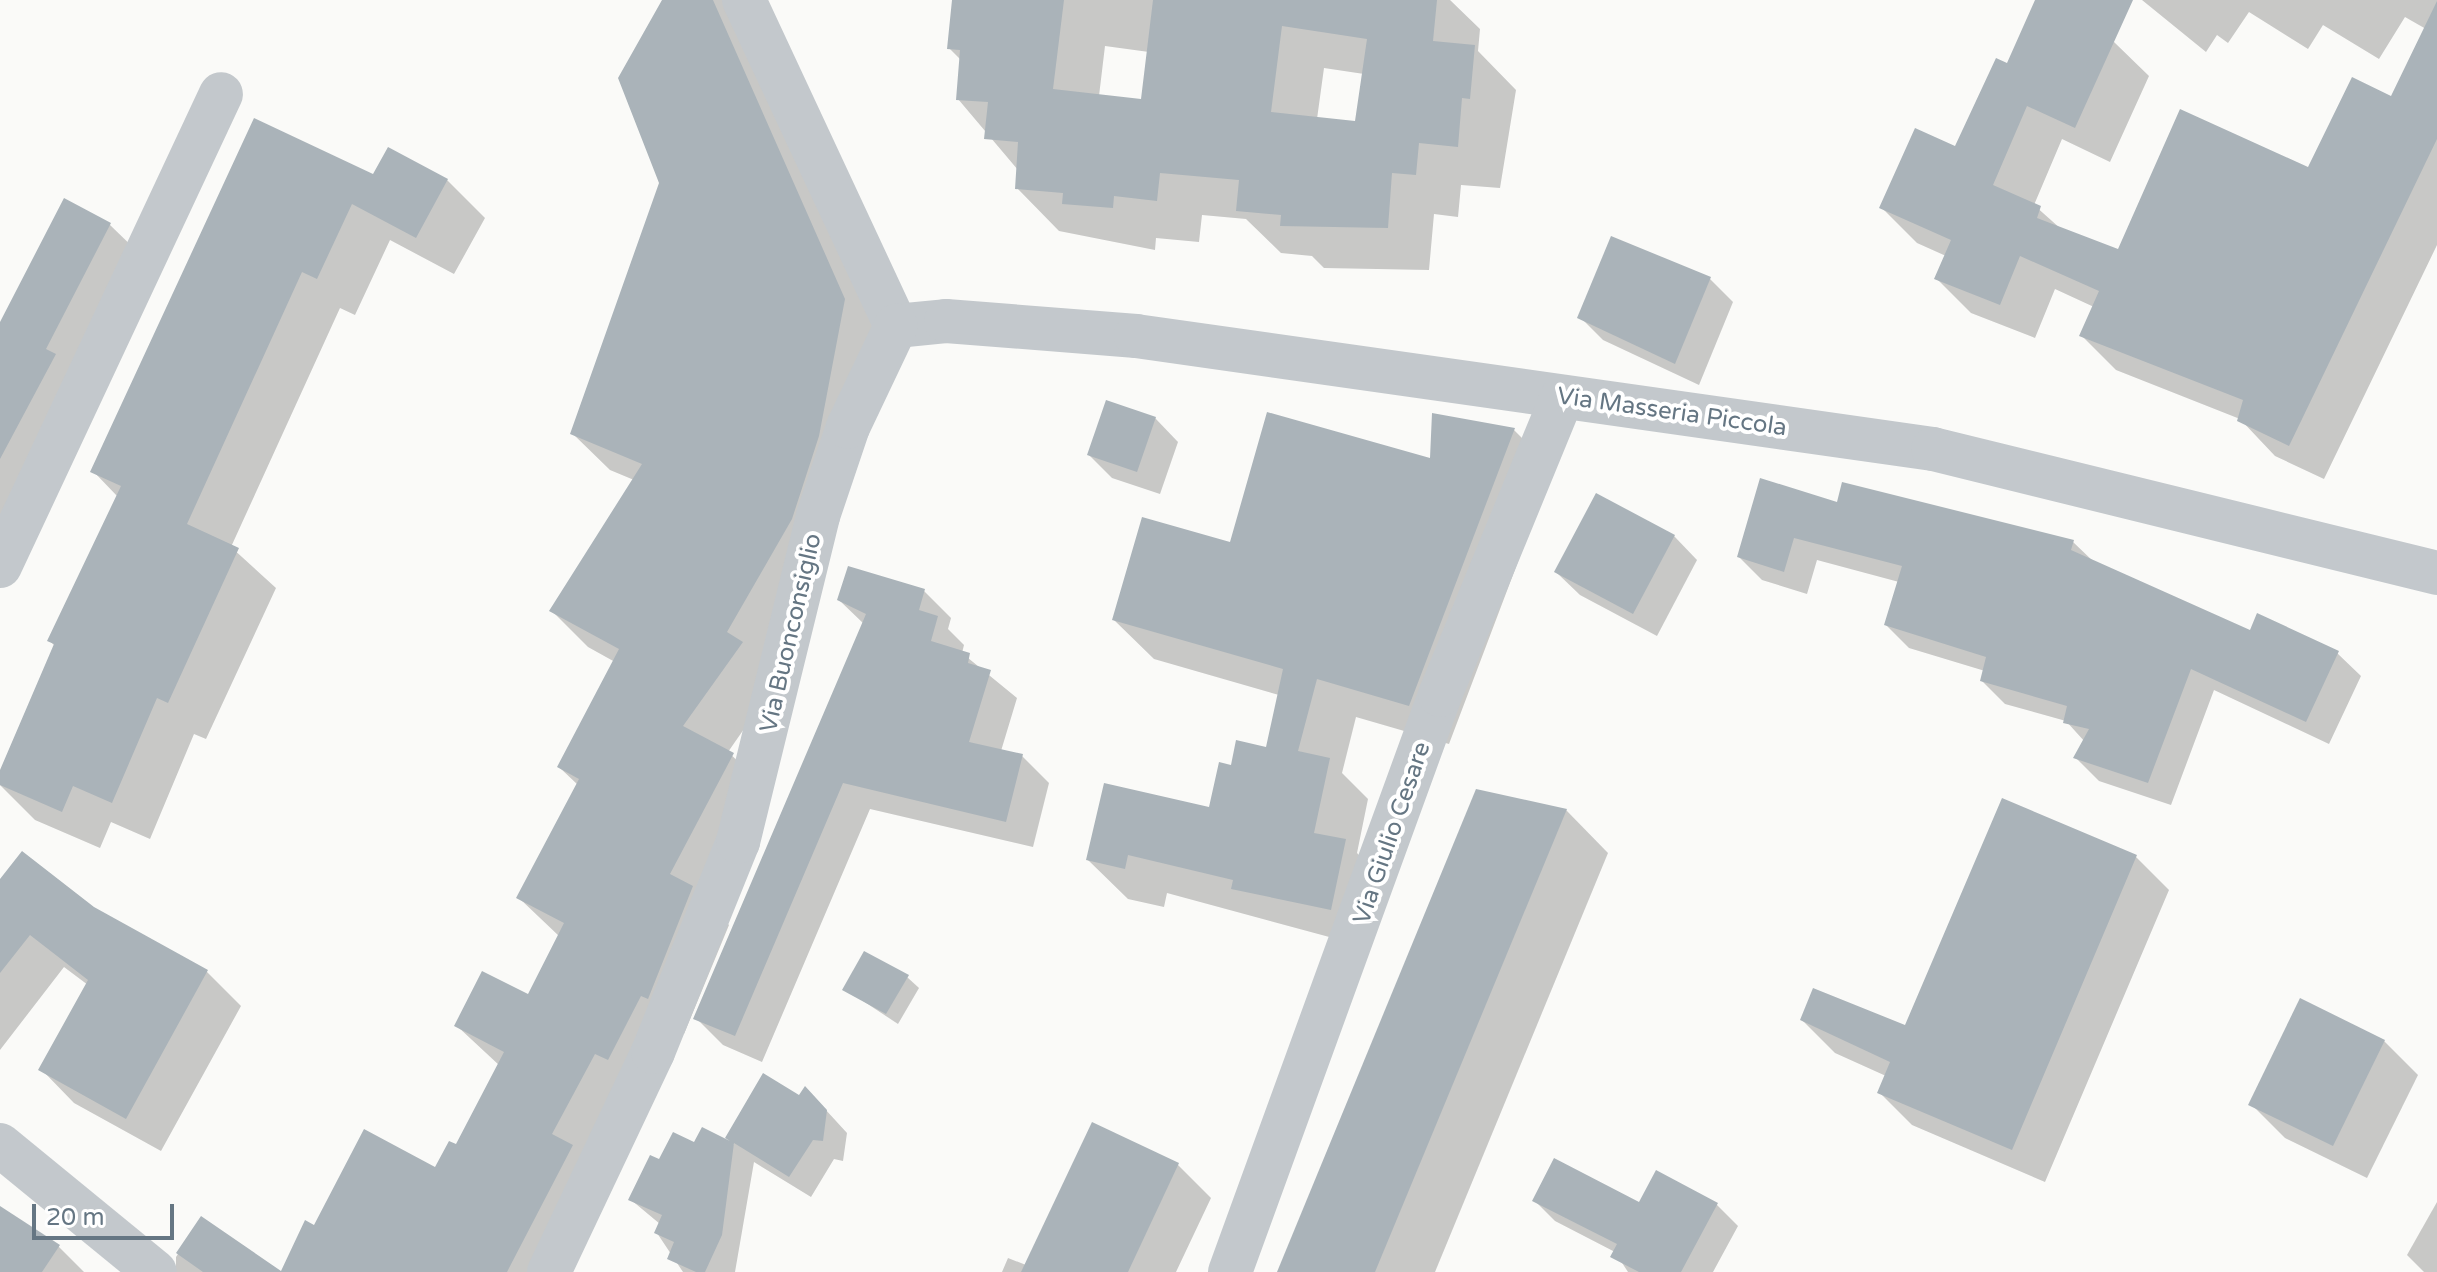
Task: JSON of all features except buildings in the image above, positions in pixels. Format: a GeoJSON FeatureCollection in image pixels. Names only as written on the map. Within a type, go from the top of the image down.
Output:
{"type":"FeatureCollection","features":[{"type":"Feature","properties":{"kind":"street"},"geometry":{"type":"LineString","coordinates":[[744,0],[896,326]]}},
{"type":"Feature","properties":{"kind":"street"},"geometry":{"type":"LineString","coordinates":[[0,566],[221,94]]}},
{"type":"Feature","properties":{"kind":"street","name":"Via Masseria Piccola"},"geometry":{"type":"LineString","coordinates":[[896,326],[946,321],[1136,336],[1933,449],[2437,573]]}},
{"type":"Feature","properties":{"kind":"street","name":"Via Buonconsiglio"},"geometry":{"type":"LineString","coordinates":[[549,1272],[653,1052],[738,842],[818,516],[848,427],[896,326]]}},
{"type":"Feature","properties":{"kind":"street","name":"Via Giulio Cesare"},"geometry":{"type":"LineString","coordinates":[[1230,1272],[1440,695],[1562,397]]}},
{"type":"Feature","properties":{"kind":"street"},"geometry":{"type":"LineString","coordinates":[[0,1145],[155,1272]]}}]}
